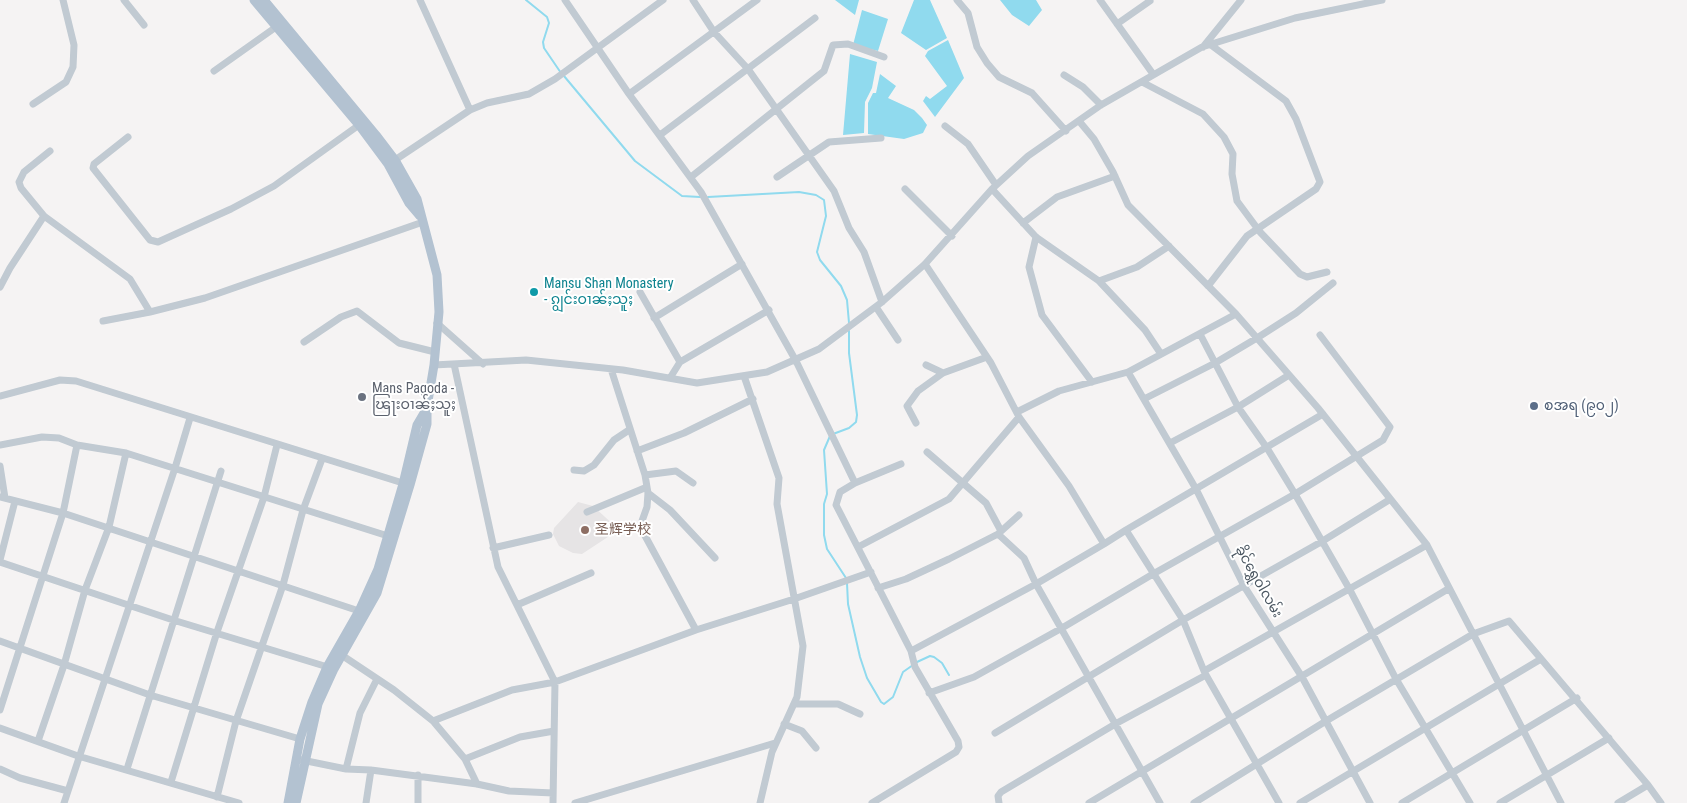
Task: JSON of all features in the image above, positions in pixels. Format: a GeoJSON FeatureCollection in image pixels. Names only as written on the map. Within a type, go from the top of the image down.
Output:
{"type":"FeatureCollection","features":[{"type":"Feature","properties":{"kind":"main road"},"geometry":{"type":"LineString","coordinates":[[254,0],[359,126],[388,164],[409,203],[422,220]]}},
{"type":"Feature","properties":{"kind":"main road"},"geometry":{"type":"LineString","coordinates":[[266,1],[354,107],[395,160],[417,199],[437,275],[438,312],[434,365],[427,408],[427,424],[378,569],[330,668],[300,739],[296,803]]}},
{"type":"Feature","properties":{"kind":"main road"},"geometry":{"type":"LineString","coordinates":[[288,803],[330,668],[343,656],[377,593],[407,484]]}},
{"type":"Feature","properties":{"kind":"street"},"geometry":{"type":"LineString","coordinates":[[33,104],[66,82],[73,67],[74,45],[63,0]]}},
{"type":"Feature","properties":{"kind":"street"},"geometry":{"type":"LineString","coordinates":[[124,0],[144,25]]}},
{"type":"Feature","properties":{"kind":"street"},"geometry":{"type":"LineString","coordinates":[[420,0],[470,110]]}},
{"type":"Feature","properties":{"kind":"street"},"geometry":{"type":"LineString","coordinates":[[565,0],[629,94],[706,200],[796,361],[855,483]]}},
{"type":"Feature","properties":{"kind":"street"},"geometry":{"type":"LineString","coordinates":[[395,160],[470,110],[487,103],[529,94],[558,77],[663,0]]}},
{"type":"Feature","properties":{"kind":"street"},"geometry":{"type":"LineString","coordinates":[[693,0],[714,32],[748,69],[834,191],[849,228],[864,252],[879,304],[898,340]]}},
{"type":"Feature","properties":{"kind":"street"},"geometry":{"type":"LineString","coordinates":[[629,94],[757,0]]}},
{"type":"Feature","properties":{"kind":"street"},"geometry":{"type":"LineString","coordinates":[[957,0],[968,13],[977,47],[988,63],[1000,77],[1032,93],[1066,132]]}},
{"type":"Feature","properties":{"kind":"street"},"geometry":{"type":"LineString","coordinates":[[1202,48],[1241,0]]}},
{"type":"Feature","properties":{"kind":"street"},"geometry":{"type":"LineString","coordinates":[[434,365],[483,364],[526,360],[611,369],[697,383],[767,372],[796,361],[819,349],[879,304],[924,264],[952,236],[994,187],[1028,156],[1066,132],[1101,105],[1142,82],[1152,74],[1202,48],[1295,18],[1382,0]]}},
{"type":"Feature","properties":{"kind":"street"},"geometry":{"type":"LineString","coordinates":[[1102,1],[1152,74]]}},
{"type":"Feature","properties":{"kind":"street"},"geometry":{"type":"LineString","coordinates":[[1117,24],[1150,2]]}},
{"type":"Feature","properties":{"kind":"street"},"geometry":{"type":"LineString","coordinates":[[660,135],[815,18]]}},
{"type":"Feature","properties":{"kind":"street"},"geometry":{"type":"LineString","coordinates":[[214,71],[276,27]]}},
{"type":"Feature","properties":{"kind":"street"},"geometry":{"type":"LineString","coordinates":[[691,177],[824,71],[830,50],[837,43],[848,44],[884,57]]}},
{"type":"Feature","properties":{"kind":"street"},"geometry":{"type":"LineString","coordinates":[[1208,286],[1247,236],[1316,189],[1320,182],[1296,118],[1286,101],[1211,45]]}},
{"type":"Feature","properties":{"kind":"street"},"geometry":{"type":"LineString","coordinates":[[1064,75],[1083,87],[1101,105]]}},
{"type":"Feature","properties":{"kind":"street"},"geometry":{"type":"LineString","coordinates":[[1142,82],[1203,114],[1224,137],[1233,154],[1232,174],[1237,202],[1258,229],[1300,274],[1306,277],[1327,272]]}},
{"type":"Feature","properties":{"kind":"street"},"geometry":{"type":"LineString","coordinates":[[1079,121],[1094,139],[1115,176],[1128,205],[1236,314],[1323,414],[1389,500],[1427,545],[1545,776],[1561,803]]}},
{"type":"Feature","properties":{"kind":"street"},"geometry":{"type":"LineString","coordinates":[[128,137],[94,164],[93,168],[150,240],[158,242],[231,209],[274,186],[359,126]]}},
{"type":"Feature","properties":{"kind":"street"},"geometry":{"type":"LineString","coordinates":[[945,126],[961,136],[968,144],[994,187],[1036,237],[1100,281],[1145,330],[1161,354]]}},
{"type":"Feature","properties":{"kind":"street"},"geometry":{"type":"LineString","coordinates":[[778,178],[808,154],[829,142],[881,138]]}},
{"type":"Feature","properties":{"kind":"street"},"geometry":{"type":"LineString","coordinates":[[50,151],[24,172],[19,182],[24,192],[44,216],[130,279],[150,312]]}},
{"type":"Feature","properties":{"kind":"street"},"geometry":{"type":"LineString","coordinates":[[1023,223],[1057,197],[1115,176]]}},
{"type":"Feature","properties":{"kind":"street"},"geometry":{"type":"LineString","coordinates":[[905,189],[952,236]]}},
{"type":"Feature","properties":{"kind":"street"},"geometry":{"type":"LineString","coordinates":[[0,287],[10,268],[44,216]]}},
{"type":"Feature","properties":{"kind":"street"},"geometry":{"type":"LineString","coordinates":[[103,320],[150,312],[205,298],[422,220]]}},
{"type":"Feature","properties":{"kind":"street"},"geometry":{"type":"LineString","coordinates":[[1036,237],[1029,267],[1042,315],[1092,382]]}},
{"type":"Feature","properties":{"kind":"street"},"geometry":{"type":"LineString","coordinates":[[1100,281],[1142,264],[1169,246]]}},
{"type":"Feature","properties":{"kind":"street"},"geometry":{"type":"LineString","coordinates":[[654,318],[742,264]]}},
{"type":"Feature","properties":{"kind":"street"},"geometry":{"type":"LineString","coordinates":[[924,264],[987,357],[1018,415],[1069,486],[1104,544]]}},
{"type":"Feature","properties":{"kind":"street"},"geometry":{"type":"LineString","coordinates":[[1144,399],[1257,338],[1296,314],[1334,284]]}},
{"type":"Feature","properties":{"kind":"street"},"geometry":{"type":"LineString","coordinates":[[640,292],[680,362]]}},
{"type":"Feature","properties":{"kind":"street"},"geometry":{"type":"LineString","coordinates":[[670,378],[680,362],[768,310]]}},
{"type":"Feature","properties":{"kind":"street"},"geometry":{"type":"LineString","coordinates":[[304,342],[341,317],[357,311],[399,343],[435,352]]}},
{"type":"Feature","properties":{"kind":"street"},"geometry":{"type":"LineString","coordinates":[[858,547],[949,499],[1018,415],[1058,391],[1128,372],[1236,314]]}},
{"type":"Feature","properties":{"kind":"street"},"geometry":{"type":"LineString","coordinates":[[437,323],[483,364]]}},
{"type":"Feature","properties":{"kind":"street"},"geometry":{"type":"LineString","coordinates":[[1200,334],[1238,407],[1267,448],[1295,494],[1350,590],[1396,679],[1470,803]]}},
{"type":"Feature","properties":{"kind":"street"},"geometry":{"type":"LineString","coordinates":[[929,693],[974,677],[1062,628],[1295,494],[1383,440],[1390,427],[1320,335]]}},
{"type":"Feature","properties":{"kind":"street"},"geometry":{"type":"LineString","coordinates":[[916,423],[907,406],[918,391],[942,373],[987,357]]}},
{"type":"Feature","properties":{"kind":"street"},"geometry":{"type":"LineString","coordinates":[[454,364],[498,567],[555,682],[553,803]]}},
{"type":"Feature","properties":{"kind":"street"},"geometry":{"type":"LineString","coordinates":[[926,365],[942,373]]}},
{"type":"Feature","properties":{"kind":"street"},"geometry":{"type":"LineString","coordinates":[[611,369],[645,475],[647,507],[642,521],[643,532],[696,630]]}},
{"type":"Feature","properties":{"kind":"street","name":"ခိုင်ရွှေဝါလမ်း"},"geometry":{"type":"LineString","coordinates":[[1128,372],[1196,489],[1218,537],[1244,586],[1302,677],[1370,803]]}},
{"type":"Feature","properties":{"kind":"street"},"geometry":{"type":"LineString","coordinates":[[1170,443],[1238,407],[1289,375]]}},
{"type":"Feature","properties":{"kind":"street"},"geometry":{"type":"LineString","coordinates":[[744,376],[779,478],[777,504],[803,646],[797,697],[775,743],[760,803]]}},
{"type":"Feature","properties":{"kind":"street"},"geometry":{"type":"LineString","coordinates":[[0,396],[60,380],[76,381],[407,484]]}},
{"type":"Feature","properties":{"kind":"street"},"geometry":{"type":"LineString","coordinates":[[637,451],[684,433],[753,399]]}},
{"type":"Feature","properties":{"kind":"street"},"geometry":{"type":"LineString","coordinates":[[911,652],[1036,584],[1323,414]]}},
{"type":"Feature","properties":{"kind":"street"},"geometry":{"type":"LineString","coordinates":[[64,803],[190,418]]}},
{"type":"Feature","properties":{"kind":"street"},"geometry":{"type":"LineString","coordinates":[[574,470],[584,470],[594,465],[614,440],[629,430]]}},
{"type":"Feature","properties":{"kind":"street"},"geometry":{"type":"LineString","coordinates":[[0,445],[42,437],[59,438],[77,445],[126,453],[388,536]]}},
{"type":"Feature","properties":{"kind":"street"},"geometry":{"type":"LineString","coordinates":[[0,710],[63,513],[77,445]]}},
{"type":"Feature","properties":{"kind":"street"},"geometry":{"type":"LineString","coordinates":[[170,782],[217,632],[264,497],[277,445]]}},
{"type":"Feature","properties":{"kind":"street"},"geometry":{"type":"LineString","coordinates":[[927,452],[964,482],[986,503],[999,532],[1024,558],[1036,584],[1088,678],[1117,723],[1160,803]]}},
{"type":"Feature","properties":{"kind":"street"},"geometry":{"type":"LineString","coordinates":[[38,741],[64,665],[85,590],[109,528],[126,453]]}},
{"type":"Feature","properties":{"kind":"street"},"geometry":{"type":"LineString","coordinates":[[217,797],[236,721],[283,585],[303,510],[322,458]]}},
{"type":"Feature","properties":{"kind":"street"},"geometry":{"type":"LineString","coordinates":[[872,803],[956,752],[959,747],[958,741],[915,667],[911,652],[878,588],[872,572],[836,505],[840,492],[855,483],[901,464]]}},
{"type":"Feature","properties":{"kind":"street"},"geometry":{"type":"LineString","coordinates":[[0,466],[2,498],[63,513],[359,610]]}},
{"type":"Feature","properties":{"kind":"street"},"geometry":{"type":"LineString","coordinates":[[127,769],[221,471]]}},
{"type":"Feature","properties":{"kind":"street"},"geometry":{"type":"LineString","coordinates":[[645,475],[676,471],[693,483]]}},
{"type":"Feature","properties":{"kind":"street"},"geometry":{"type":"LineString","coordinates":[[587,512],[647,490]]}},
{"type":"Feature","properties":{"kind":"street"},"geometry":{"type":"LineString","coordinates":[[647,490],[670,510],[715,558]]}},
{"type":"Feature","properties":{"kind":"street"},"geometry":{"type":"LineString","coordinates":[[995,733],[1183,620],[1321,542],[1389,500]]}},
{"type":"Feature","properties":{"kind":"street"},"geometry":{"type":"LineString","coordinates":[[15,502],[0,561],[173,620],[330,668]]}},
{"type":"Feature","properties":{"kind":"street"},"geometry":{"type":"LineString","coordinates":[[878,588],[906,579],[999,532],[1019,515]]}},
{"type":"Feature","properties":{"kind":"street"},"geometry":{"type":"LineString","coordinates":[[1126,530],[1183,620],[1205,673],[1279,803]]}},
{"type":"Feature","properties":{"kind":"street"},"geometry":{"type":"LineString","coordinates":[[493,548],[549,536]]}},
{"type":"Feature","properties":{"kind":"street"},"geometry":{"type":"LineString","coordinates":[[999,803],[998,796],[1001,792],[1273,632],[1427,545]]}},
{"type":"Feature","properties":{"kind":"street"},"geometry":{"type":"LineString","coordinates":[[433,721],[512,690],[555,682],[696,630],[872,572]]}},
{"type":"Feature","properties":{"kind":"street"},"geometry":{"type":"LineString","coordinates":[[516,604],[591,573]]}},
{"type":"Feature","properties":{"kind":"street"},"geometry":{"type":"LineString","coordinates":[[1089,803],[1448,589]]}},
{"type":"Feature","properties":{"kind":"street"},"geometry":{"type":"LineString","coordinates":[[1194,803],[1472,634],[1509,621],[1577,698],[1661,803]]}},
{"type":"Feature","properties":{"kind":"street"},"geometry":{"type":"LineString","coordinates":[[0,641],[150,695],[300,739]]}},
{"type":"Feature","properties":{"kind":"street"},"geometry":{"type":"LineString","coordinates":[[343,656],[377,678],[433,721],[465,759],[477,784]]}},
{"type":"Feature","properties":{"kind":"street"},"geometry":{"type":"LineString","coordinates":[[1300,803],[1541,659]]}},
{"type":"Feature","properties":{"kind":"street"},"geometry":{"type":"LineString","coordinates":[[346,769],[360,713],[377,678]]}},
{"type":"Feature","properties":{"kind":"street"},"geometry":{"type":"LineString","coordinates":[[1402,803],[1577,698]]}},
{"type":"Feature","properties":{"kind":"street"},"geometry":{"type":"LineString","coordinates":[[794,704],[838,704],[860,714]]}},
{"type":"Feature","properties":{"kind":"street"},"geometry":{"type":"LineString","coordinates":[[784,724],[802,731],[816,748]]}},
{"type":"Feature","properties":{"kind":"street"},"geometry":{"type":"LineString","coordinates":[[1,730],[78,756],[239,803]]}},
{"type":"Feature","properties":{"kind":"street"},"geometry":{"type":"LineString","coordinates":[[465,759],[520,737],[554,731]]}},
{"type":"Feature","properties":{"kind":"street"},"geometry":{"type":"LineString","coordinates":[[1500,803],[1609,738]]}},
{"type":"Feature","properties":{"kind":"street"},"geometry":{"type":"LineString","coordinates":[[575,803],[775,743]]}},
{"type":"Feature","properties":{"kind":"street"},"geometry":{"type":"LineString","coordinates":[[300,760],[346,769],[418,775],[477,784],[509,792],[553,793]]}},
{"type":"Feature","properties":{"kind":"street"},"geometry":{"type":"LineString","coordinates":[[0,769],[20,778],[68,791]]}},
{"type":"Feature","properties":{"kind":"street"},"geometry":{"type":"LineString","coordinates":[[366,803],[371,770]]}},
{"type":"Feature","properties":{"kind":"street"},"geometry":{"type":"LineString","coordinates":[[418,775],[418,803]]}},
{"type":"Feature","properties":{"kind":"street"},"geometry":{"type":"LineString","coordinates":[[1618,803],[1648,785]]}},
{"type":"Feature","properties":{"kind":"shaded area","name":"圣辉学校"},"geometry":{"type":"Polygon","coordinates":[[[578,502],[593,506],[616,527],[617,531],[582,554],[573,553],[559,546],[553,534],[554,528],[578,502]]]}},
{"type":"Feature","properties":{"kind":"water"},"geometry":{"type":"Polygon","coordinates":[[[835,0],[859,0],[855,15],[835,0]]]}},
{"type":"Feature","properties":{"kind":"water"},"geometry":{"type":"Polygon","coordinates":[[[914,0],[930,0],[947,38],[926,50],[901,33],[914,0]]]}},
{"type":"Feature","properties":{"kind":"water"},"geometry":{"type":"Polygon","coordinates":[[[1000,0],[1036,0],[1042,10],[1029,26],[1012,15],[1000,0]]]}},
{"type":"Feature","properties":{"kind":"water"},"geometry":{"type":"Polygon","coordinates":[[[862,10],[888,19],[878,51],[853,45],[862,10]]]}},
{"type":"Feature","properties":{"kind":"water"},"geometry":{"type":"Polygon","coordinates":[[[948,40],[964,78],[935,117],[923,101],[926,96],[930,99],[947,86],[925,56],[928,51],[948,40]]]}},
{"type":"Feature","properties":{"kind":"water"},"geometry":{"type":"Polygon","coordinates":[[[850,54],[877,62],[872,88],[865,102],[864,133],[843,135],[850,54]]]}},
{"type":"Feature","properties":{"kind":"water"},"geometry":{"type":"Polygon","coordinates":[[[880,74],[896,86],[888,98],[914,110],[922,118],[927,125],[923,133],[904,139],[868,134],[868,103],[873,93],[876,93],[880,74]]]}},
{"type":"Feature","properties":{"kind":"waterway"},"geometry":{"type":"LineString","coordinates":[[526,0],[547,17],[549,23],[543,42],[544,48],[561,73]]}},
{"type":"Feature","properties":{"kind":"waterway"},"geometry":{"type":"LineString","coordinates":[[564,76],[635,161],[682,196],[700,197]]}},
{"type":"Feature","properties":{"kind":"waterway"},"geometry":{"type":"LineString","coordinates":[[708,197],[799,192],[816,195],[824,200],[826,216],[817,252],[820,260],[841,286],[847,300],[849,323]]}},
{"type":"Feature","properties":{"kind":"waterway"},"geometry":{"type":"LineString","coordinates":[[833,434],[849,428],[856,422],[857,415],[849,353],[849,331]]}},
{"type":"Feature","properties":{"kind":"waterway"},"geometry":{"type":"LineString","coordinates":[[830,436],[824,450],[827,494],[824,504],[824,535],[827,549],[846,578]]}},
{"type":"Feature","properties":{"kind":"waterway"},"geometry":{"type":"LineString","coordinates":[[847,583],[848,604],[860,657],[867,678],[881,702],[884,704],[893,697],[903,672],[913,665]]}},
{"type":"Feature","properties":{"kind":"waterway"},"geometry":{"type":"LineString","coordinates":[[917,662],[930,656],[934,657],[942,663],[949,675]]}},
{"type":"Feature","properties":{"kind":"place","name":"Mansu Shan Monastery - ၵျွင်းဝၢၼ်ႈသူႈ"},"geometry":{"type":"Point","coordinates":[534,292]}},
{"type":"Feature","properties":{"kind":"place","name":"Mans Pagoda - ၽြႃးဝၢၼ်ႈသူႈ"},"geometry":{"type":"Point","coordinates":[362,397]}},
{"type":"Feature","properties":{"kind":"place","name":"စအရ (၉၀၂)"},"geometry":{"type":"Point","coordinates":[1534,406]}},
{"type":"Feature","properties":{"kind":"place","name":"圣辉学校"},"geometry":{"type":"Point","coordinates":[585,530]}}]}
